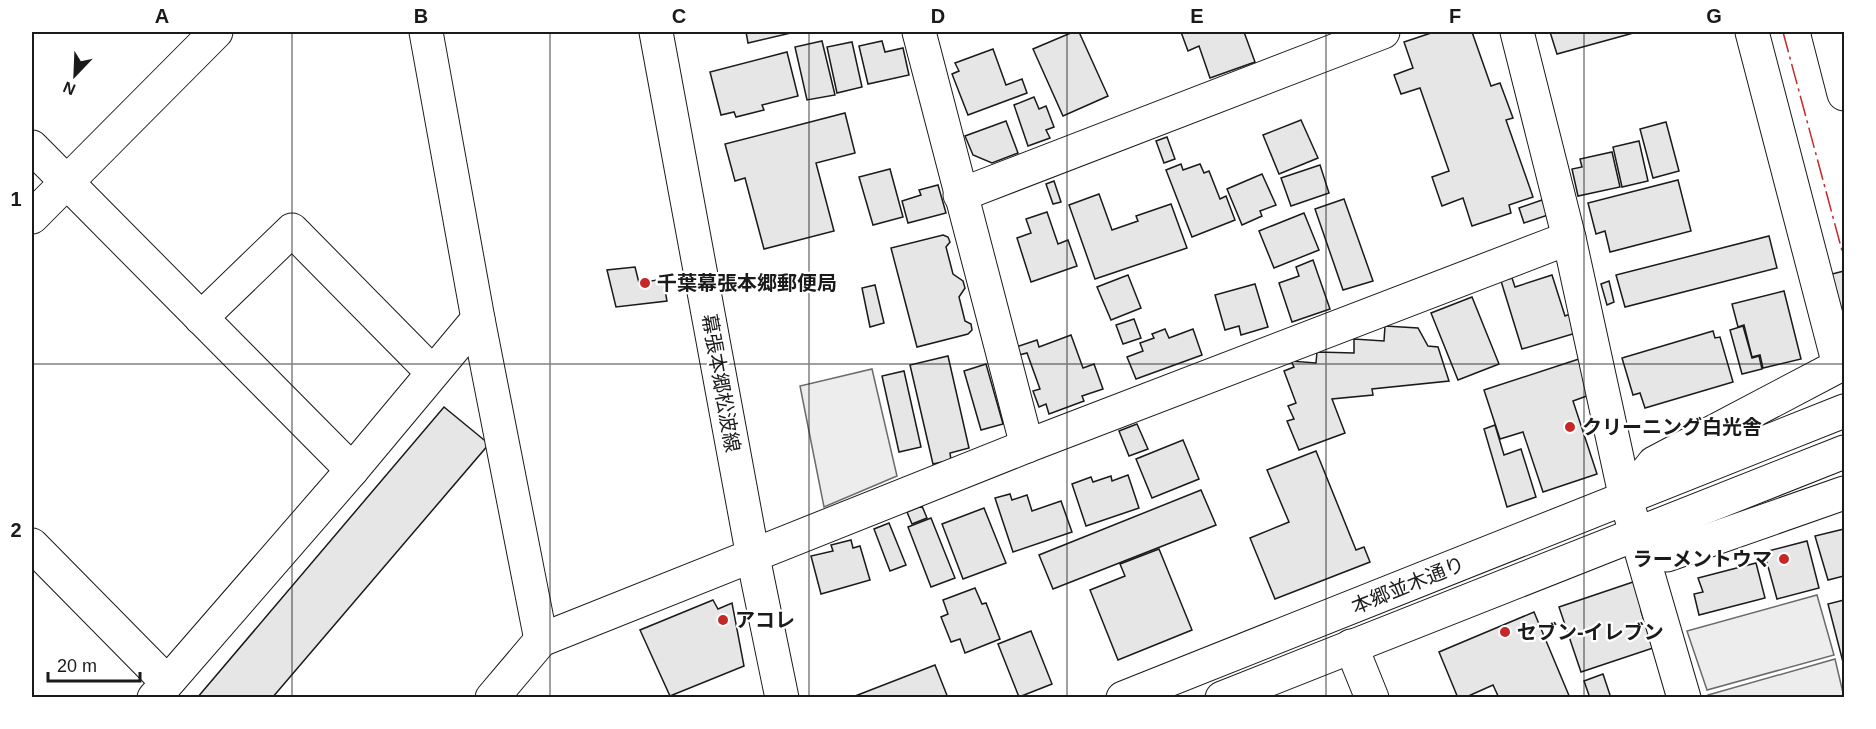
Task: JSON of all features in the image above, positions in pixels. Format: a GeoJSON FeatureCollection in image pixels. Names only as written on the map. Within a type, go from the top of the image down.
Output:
{"type":"FeatureCollection","features":[{"type":"Feature","properties":{"kind":"street"},"geometry":{"type":"LineString","coordinates":[[426,32],[478,319],[541,640]]}},
{"type":"Feature","properties":{"kind":"street","name":"幕張本郷松波線"},"geometry":{"type":"LineString","coordinates":[[656,32],[753,556],[782,698]]}},
{"type":"Feature","properties":{"kind":"street"},"geometry":{"type":"LineString","coordinates":[[919,32],[1027,446]]}},
{"type":"Feature","properties":{"kind":"street"},"geometry":{"type":"LineString","coordinates":[[960,195],[1383,32]]}},
{"type":"Feature","properties":{"kind":"street"},"geometry":{"type":"LineString","coordinates":[[1517,32],[1569,238],[1626,499],[1684,698]]}},
{"type":"Feature","properties":{"kind":"street"},"geometry":{"type":"LineString","coordinates":[[1626,499],[1654,463],[1842,364],[1752,32]]}},
{"type":"Feature","properties":{"kind":"street"},"geometry":{"type":"LineString","coordinates":[[1828,32],[1845,94]]}},
{"type":"Feature","properties":{"kind":"street"},"geometry":{"type":"LineString","coordinates":[[32,218],[199,37]]}},
{"type":"Feature","properties":{"kind":"street"},"geometry":{"type":"LineString","coordinates":[[32,147],[352,470]]}},
{"type":"Feature","properties":{"kind":"street"},"geometry":{"type":"LineString","coordinates":[[201,318],[292,230],[432,372]]}},
{"type":"Feature","properties":{"kind":"street"},"geometry":{"type":"LineString","coordinates":[[492,698],[541,640],[1027,446],[1569,238]]}},
{"type":"Feature","properties":{"kind":"street"},"geometry":{"type":"LineString","coordinates":[[32,545],[161,690],[352,470],[478,319]]}},
{"type":"Feature","properties":{"kind":"street","name":"本郷並木通り"},"geometry":{"type":"LineString","coordinates":[[1123,698],[1845,411]]}},
{"type":"Feature","properties":{"kind":"street","name":"本郷並木通り"},"geometry":{"type":"LineString","coordinates":[[1222,698],[1845,452]]}},
{"type":"Feature","properties":{"kind":"street"},"geometry":{"type":"LineString","coordinates":[[1637,534],[1667,555],[1845,493]]}},
{"type":"Feature","properties":{"kind":"street"},"geometry":{"type":"LineString","coordinates":[[1351,646],[1372,698]]}},
{"type":"Feature","properties":{"kind":"shaded area"},"geometry":{"type":"Polygon","coordinates":[[[872,369],[897,476],[824,507],[800,386],[872,369]]]}},
{"type":"Feature","properties":{"kind":"shaded area"},"geometry":{"type":"Polygon","coordinates":[[[1817,595],[1834,655],[1707,690],[1687,631],[1817,595]]]}},
{"type":"Feature","properties":{"kind":"shaded area"},"geometry":{"type":"Polygon","coordinates":[[[1835,659],[1844,697],[1709,697],[1708,695],[1835,659]]]}},
{"type":"Feature","properties":{"kind":"building"},"geometry":{"type":"Polygon","coordinates":[[[746,32],[791,32],[791,33],[748,43],[746,32]]]}},
{"type":"Feature","properties":{"kind":"building"},"geometry":{"type":"Polygon","coordinates":[[[1073,32],[1079,32],[1108,96],[1063,116],[1033,49],[1073,32]]]}},
{"type":"Feature","properties":{"kind":"building"},"geometry":{"type":"Polygon","coordinates":[[[1181,32],[1244,32],[1255,62],[1210,78],[1199,46],[1188,51],[1181,32]]]}},
{"type":"Feature","properties":{"kind":"building"},"geometry":{"type":"Polygon","coordinates":[[[1434,32],[1472,32],[1491,86],[1500,83],[1513,118],[1506,120],[1533,197],[1509,205],[1511,213],[1472,226],[1463,198],[1442,206],[1432,177],[1449,171],[1420,88],[1401,94],[1394,75],[1413,68],[1404,42],[1434,32]]]}},
{"type":"Feature","properties":{"kind":"building"},"geometry":{"type":"Polygon","coordinates":[[[1550,32],[1637,32],[1557,54],[1550,32]]]}},
{"type":"Feature","properties":{"kind":"building"},"geometry":{"type":"Polygon","coordinates":[[[822,41],[835,95],[807,100],[795,47],[822,41]]]}},
{"type":"Feature","properties":{"kind":"building"},"geometry":{"type":"Polygon","coordinates":[[[882,41],[885,52],[903,48],[909,75],[868,84],[859,46],[882,41]]]}},
{"type":"Feature","properties":{"kind":"building"},"geometry":{"type":"Polygon","coordinates":[[[852,42],[862,87],[837,93],[827,47],[852,42]]]}},
{"type":"Feature","properties":{"kind":"building"},"geometry":{"type":"Polygon","coordinates":[[[993,49],[1006,85],[1022,79],[1027,93],[968,115],[952,74],[959,71],[955,63],[993,49]]]}},
{"type":"Feature","properties":{"kind":"building"},"geometry":{"type":"Polygon","coordinates":[[[787,52],[798,96],[762,105],[764,110],[736,117],[734,112],[721,115],[710,72],[787,52]]]}},
{"type":"Feature","properties":{"kind":"building"},"geometry":{"type":"Polygon","coordinates":[[[1034,97],[1039,109],[1046,106],[1054,127],[1046,130],[1050,138],[1028,146],[1014,105],[1034,97]]]}},
{"type":"Feature","properties":{"kind":"building"},"geometry":{"type":"Polygon","coordinates":[[[845,113],[855,153],[816,163],[834,231],[764,249],[745,178],[735,181],[725,144],[845,113]]]}},
{"type":"Feature","properties":{"kind":"building"},"geometry":{"type":"Polygon","coordinates":[[[1301,120],[1318,158],[1279,174],[1263,135],[1301,120]]]}},
{"type":"Feature","properties":{"kind":"building"},"geometry":{"type":"Polygon","coordinates":[[[1006,121],[1018,153],[992,163],[973,155],[965,136],[1006,121]]]}},
{"type":"Feature","properties":{"kind":"building"},"geometry":{"type":"Polygon","coordinates":[[[1666,122],[1679,171],[1653,178],[1640,129],[1666,122]]]}},
{"type":"Feature","properties":{"kind":"building"},"geometry":{"type":"Polygon","coordinates":[[[1167,137],[1175,159],[1164,163],[1156,141],[1167,137]]]}},
{"type":"Feature","properties":{"kind":"building"},"geometry":{"type":"Polygon","coordinates":[[[1639,141],[1648,181],[1622,187],[1613,147],[1639,141]]]}},
{"type":"Feature","properties":{"kind":"building"},"geometry":{"type":"Polygon","coordinates":[[[1612,152],[1620,187],[1578,196],[1572,169],[1582,167],[1580,159],[1612,152]]]}},
{"type":"Feature","properties":{"kind":"building"},"geometry":{"type":"Polygon","coordinates":[[[1181,164],[1183,170],[1200,164],[1204,173],[1209,171],[1220,199],[1226,196],[1235,220],[1192,237],[1166,170],[1181,164]]]}},
{"type":"Feature","properties":{"kind":"building"},"geometry":{"type":"Polygon","coordinates":[[[1320,165],[1329,193],[1291,206],[1281,178],[1320,165]]]}},
{"type":"Feature","properties":{"kind":"building"},"geometry":{"type":"Polygon","coordinates":[[[890,169],[903,217],[873,225],[859,177],[890,169]]]}},
{"type":"Feature","properties":{"kind":"building"},"geometry":{"type":"Polygon","coordinates":[[[1262,174],[1276,205],[1260,211],[1262,216],[1242,225],[1227,189],[1262,174]]]}},
{"type":"Feature","properties":{"kind":"building"},"geometry":{"type":"Polygon","coordinates":[[[1678,180],[1691,231],[1610,252],[1605,231],[1596,234],[1588,203],[1678,180]]]}},
{"type":"Feature","properties":{"kind":"building"},"geometry":{"type":"Polygon","coordinates":[[[1054,181],[1061,202],[1053,204],[1046,184],[1054,181]]]}},
{"type":"Feature","properties":{"kind":"building"},"geometry":{"type":"Polygon","coordinates":[[[938,185],[946,213],[908,223],[902,201],[921,195],[919,190],[938,185]]]}},
{"type":"Feature","properties":{"kind":"building"},"geometry":{"type":"Polygon","coordinates":[[[1099,194],[1112,230],[1138,221],[1136,216],[1171,204],[1187,248],[1095,279],[1069,205],[1099,194]]]}},
{"type":"Feature","properties":{"kind":"building"},"geometry":{"type":"Polygon","coordinates":[[[1344,199],[1373,281],[1343,290],[1315,209],[1344,199]]]}},
{"type":"Feature","properties":{"kind":"building"},"geometry":{"type":"Polygon","coordinates":[[[1542,200],[1548,215],[1524,223],[1519,208],[1542,200]]]}},
{"type":"Feature","properties":{"kind":"building"},"geometry":{"type":"Polygon","coordinates":[[[1047,212],[1058,244],[1068,240],[1077,266],[1031,282],[1017,238],[1031,233],[1026,219],[1047,212]]]}},
{"type":"Feature","properties":{"kind":"building"},"geometry":{"type":"Polygon","coordinates":[[[1304,213],[1319,250],[1274,268],[1259,231],[1304,213]]]}},
{"type":"Feature","properties":{"kind":"building"},"geometry":{"type":"Polygon","coordinates":[[[943,235],[948,237],[950,242],[946,247],[953,274],[963,281],[965,288],[959,297],[965,321],[971,324],[972,330],[968,334],[917,347],[891,248],[943,235]]]}},
{"type":"Feature","properties":{"kind":"building"},"geometry":{"type":"Polygon","coordinates":[[[1769,236],[1777,268],[1625,307],[1616,275],[1769,236]]]}},
{"type":"Feature","properties":{"kind":"building"},"geometry":{"type":"Polygon","coordinates":[[[1313,260],[1330,309],[1292,322],[1279,283],[1299,276],[1296,267],[1313,260]]]}},
{"type":"Feature","properties":{"kind":"building"},"geometry":{"type":"Polygon","coordinates":[[[635,267],[639,283],[663,279],[667,301],[616,307],[607,270],[635,267]]]}},
{"type":"Feature","properties":{"kind":"building"},"geometry":{"type":"Polygon","coordinates":[[[1844,271],[1844,331],[1828,275],[1844,271]]]}},
{"type":"Feature","properties":{"kind":"building"},"geometry":{"type":"Polygon","coordinates":[[[1128,275],[1141,308],[1111,320],[1097,287],[1128,275]]]}},
{"type":"Feature","properties":{"kind":"building"},"geometry":{"type":"Polygon","coordinates":[[[1552,275],[1565,316],[1570,314],[1576,333],[1522,349],[1501,281],[1512,278],[1515,287],[1552,275]]]}},
{"type":"Feature","properties":{"kind":"building"},"geometry":{"type":"Polygon","coordinates":[[[1609,281],[1614,302],[1607,305],[1601,284],[1609,281]]]}},
{"type":"Feature","properties":{"kind":"building"},"geometry":{"type":"Polygon","coordinates":[[[1255,284],[1268,327],[1241,335],[1239,326],[1225,330],[1215,295],[1255,284]]]}},
{"type":"Feature","properties":{"kind":"building"},"geometry":{"type":"Polygon","coordinates":[[[875,285],[884,323],[870,327],[862,288],[875,285]]]}},
{"type":"Feature","properties":{"kind":"building"},"geometry":{"type":"Polygon","coordinates":[[[1784,291],[1801,359],[1763,368],[1760,355],[1752,357],[1744,325],[1738,327],[1732,304],[1784,291]]]}},
{"type":"Feature","properties":{"kind":"building"},"geometry":{"type":"Polygon","coordinates":[[[1472,297],[1499,364],[1458,380],[1431,313],[1472,297]]]}},
{"type":"Feature","properties":{"kind":"building"},"geometry":{"type":"Polygon","coordinates":[[[1134,319],[1141,338],[1123,344],[1116,325],[1134,319]]]}},
{"type":"Feature","properties":{"kind":"building"},"geometry":{"type":"Polygon","coordinates":[[[1385,326],[1418,328],[1428,346],[1438,347],[1449,381],[1372,389],[1373,395],[1332,399],[1345,433],[1299,450],[1287,421],[1294,419],[1288,406],[1296,403],[1284,371],[1294,367],[1291,361],[1316,363],[1317,352],[1354,353],[1354,339],[1384,341],[1385,326]]]}},
{"type":"Feature","properties":{"kind":"building"},"geometry":{"type":"Polygon","coordinates":[[[1743,326],[1752,358],[1759,356],[1762,369],[1742,374],[1730,330],[1743,326]]]}},
{"type":"Feature","properties":{"kind":"building"},"geometry":{"type":"Polygon","coordinates":[[[1165,329],[1169,338],[1193,329],[1202,355],[1136,379],[1127,357],[1143,351],[1140,343],[1154,338],[1152,334],[1165,329]]]}},
{"type":"Feature","properties":{"kind":"building"},"geometry":{"type":"Polygon","coordinates":[[[1713,331],[1715,338],[1720,337],[1733,382],[1645,408],[1640,393],[1633,395],[1622,358],[1713,331]]]}},
{"type":"Feature","properties":{"kind":"building"},"geometry":{"type":"Polygon","coordinates":[[[1071,335],[1083,368],[1094,364],[1103,389],[1082,396],[1084,401],[1049,414],[1046,404],[1039,407],[1033,391],[1040,389],[1027,353],[1019,355],[1016,347],[1037,340],[1039,347],[1071,335]]]}},
{"type":"Feature","properties":{"kind":"building"},"geometry":{"type":"Polygon","coordinates":[[[948,356],[969,448],[950,453],[951,460],[933,464],[910,365],[948,356]]]}},
{"type":"Feature","properties":{"kind":"building"},"geometry":{"type":"Polygon","coordinates":[[[1582,358],[1595,393],[1573,401],[1597,474],[1543,492],[1523,432],[1500,439],[1484,390],[1582,358]]]}},
{"type":"Feature","properties":{"kind":"building"},"geometry":{"type":"Polygon","coordinates":[[[986,364],[1003,424],[981,430],[964,371],[986,364]]]}},
{"type":"Feature","properties":{"kind":"building"},"geometry":{"type":"Polygon","coordinates":[[[904,371],[921,447],[899,452],[882,376],[904,371]]]}},
{"type":"Feature","properties":{"kind":"building"},"geometry":{"type":"Polygon","coordinates":[[[444,407],[489,444],[272,698],[197,698],[444,407]]]}},
{"type":"Feature","properties":{"kind":"building"},"geometry":{"type":"Polygon","coordinates":[[[1137,424],[1148,449],[1129,456],[1119,431],[1137,424]]]}},
{"type":"Feature","properties":{"kind":"building"},"geometry":{"type":"Polygon","coordinates":[[[1495,425],[1504,455],[1521,449],[1536,497],[1507,507],[1484,429],[1495,425]]]}},
{"type":"Feature","properties":{"kind":"building"},"geometry":{"type":"Polygon","coordinates":[[[1183,440],[1199,479],[1152,498],[1136,459],[1183,440]]]}},
{"type":"Feature","properties":{"kind":"building"},"geometry":{"type":"Polygon","coordinates":[[[1316,451],[1356,550],[1364,547],[1370,562],[1275,599],[1250,538],[1289,522],[1267,470],[1316,451]]]}},
{"type":"Feature","properties":{"kind":"building"},"geometry":{"type":"Polygon","coordinates":[[[1128,475],[1139,508],[1086,526],[1072,484],[1091,477],[1093,482],[1111,476],[1112,481],[1128,475]]]}},
{"type":"Feature","properties":{"kind":"building"},"geometry":{"type":"Polygon","coordinates":[[[1201,490],[1216,525],[1053,589],[1039,555],[1201,490]]]}},
{"type":"Feature","properties":{"kind":"building"},"geometry":{"type":"Polygon","coordinates":[[[1010,494],[1012,500],[1027,495],[1032,511],[1061,501],[1072,532],[1013,552],[995,498],[1010,494]]]}},
{"type":"Feature","properties":{"kind":"building"},"geometry":{"type":"Polygon","coordinates":[[[922,506],[927,518],[912,524],[907,512],[922,506]]]}},
{"type":"Feature","properties":{"kind":"building"},"geometry":{"type":"Polygon","coordinates":[[[984,508],[1006,563],[963,579],[942,524],[984,508]]]}},
{"type":"Feature","properties":{"kind":"building"},"geometry":{"type":"Polygon","coordinates":[[[931,518],[955,578],[931,587],[908,527],[931,518]]]}},
{"type":"Feature","properties":{"kind":"building"},"geometry":{"type":"Polygon","coordinates":[[[889,523],[906,565],[890,571],[874,529],[889,523]]]}},
{"type":"Feature","properties":{"kind":"building"},"geometry":{"type":"Polygon","coordinates":[[[1844,529],[1844,576],[1828,580],[1815,536],[1844,529]]]}},
{"type":"Feature","properties":{"kind":"building"},"geometry":{"type":"Polygon","coordinates":[[[851,540],[853,548],[860,546],[870,580],[821,594],[811,556],[833,551],[831,545],[851,540]]]}},
{"type":"Feature","properties":{"kind":"building"},"geometry":{"type":"Polygon","coordinates":[[[1807,541],[1819,588],[1777,599],[1764,552],[1807,541]]]}},
{"type":"Feature","properties":{"kind":"building"},"geometry":{"type":"Polygon","coordinates":[[[1159,549],[1192,630],[1118,660],[1090,590],[1125,576],[1120,564],[1159,549]]]}},
{"type":"Feature","properties":{"kind":"building"},"geometry":{"type":"Polygon","coordinates":[[[1756,563],[1765,598],[1699,615],[1694,594],[1703,592],[1698,578],[1756,563]]]}},
{"type":"Feature","properties":{"kind":"building"},"geometry":{"type":"Polygon","coordinates":[[[1636,581],[1645,610],[1641,611],[1653,648],[1581,672],[1559,607],[1636,581]]]}},
{"type":"Feature","properties":{"kind":"building"},"geometry":{"type":"Polygon","coordinates":[[[975,588],[982,604],[986,603],[1000,639],[965,653],[960,639],[951,642],[941,617],[948,614],[943,600],[975,588]]]}},
{"type":"Feature","properties":{"kind":"building"},"geometry":{"type":"Polygon","coordinates":[[[713,600],[718,609],[732,603],[744,666],[670,696],[640,630],[713,600]]]}},
{"type":"Feature","properties":{"kind":"building"},"geometry":{"type":"Polygon","coordinates":[[[1844,600],[1844,666],[1828,604],[1844,600]]]}},
{"type":"Feature","properties":{"kind":"building"},"geometry":{"type":"Polygon","coordinates":[[[1534,612],[1570,698],[1499,698],[1493,685],[1464,698],[1458,698],[1439,652],[1534,612]]]}},
{"type":"Feature","properties":{"kind":"building"},"geometry":{"type":"Polygon","coordinates":[[[1031,631],[1052,684],[1019,697],[998,644],[1031,631]]]}},
{"type":"Feature","properties":{"kind":"building"},"geometry":{"type":"Polygon","coordinates":[[[935,665],[948,698],[850,698],[935,665]]]}},
{"type":"Feature","properties":{"kind":"building"},"geometry":{"type":"Polygon","coordinates":[[[1603,674],[1611,698],[1590,698],[1584,681],[1603,674]]]}},
{"type":"Feature","properties":{"kind":"power"},"geometry":{"type":"LineString","coordinates":[[1783,32],[1844,258]]}},
{"type":"Feature","properties":{"kind":"place","name":"千葉幕張本郷郵便局"},"geometry":{"type":"Point","coordinates":[645,283]}},
{"type":"Feature","properties":{"kind":"place","name":"クリーニング白光舎"},"geometry":{"type":"Point","coordinates":[1570,427]}},
{"type":"Feature","properties":{"kind":"place","name":"ラーメントウマ"},"geometry":{"type":"Point","coordinates":[1784,559]}},
{"type":"Feature","properties":{"kind":"place","name":"アコレ"},"geometry":{"type":"Point","coordinates":[723,620]}},
{"type":"Feature","properties":{"kind":"place","name":"セブン-イレブン"},"geometry":{"type":"Point","coordinates":[1505,632]}}]}
